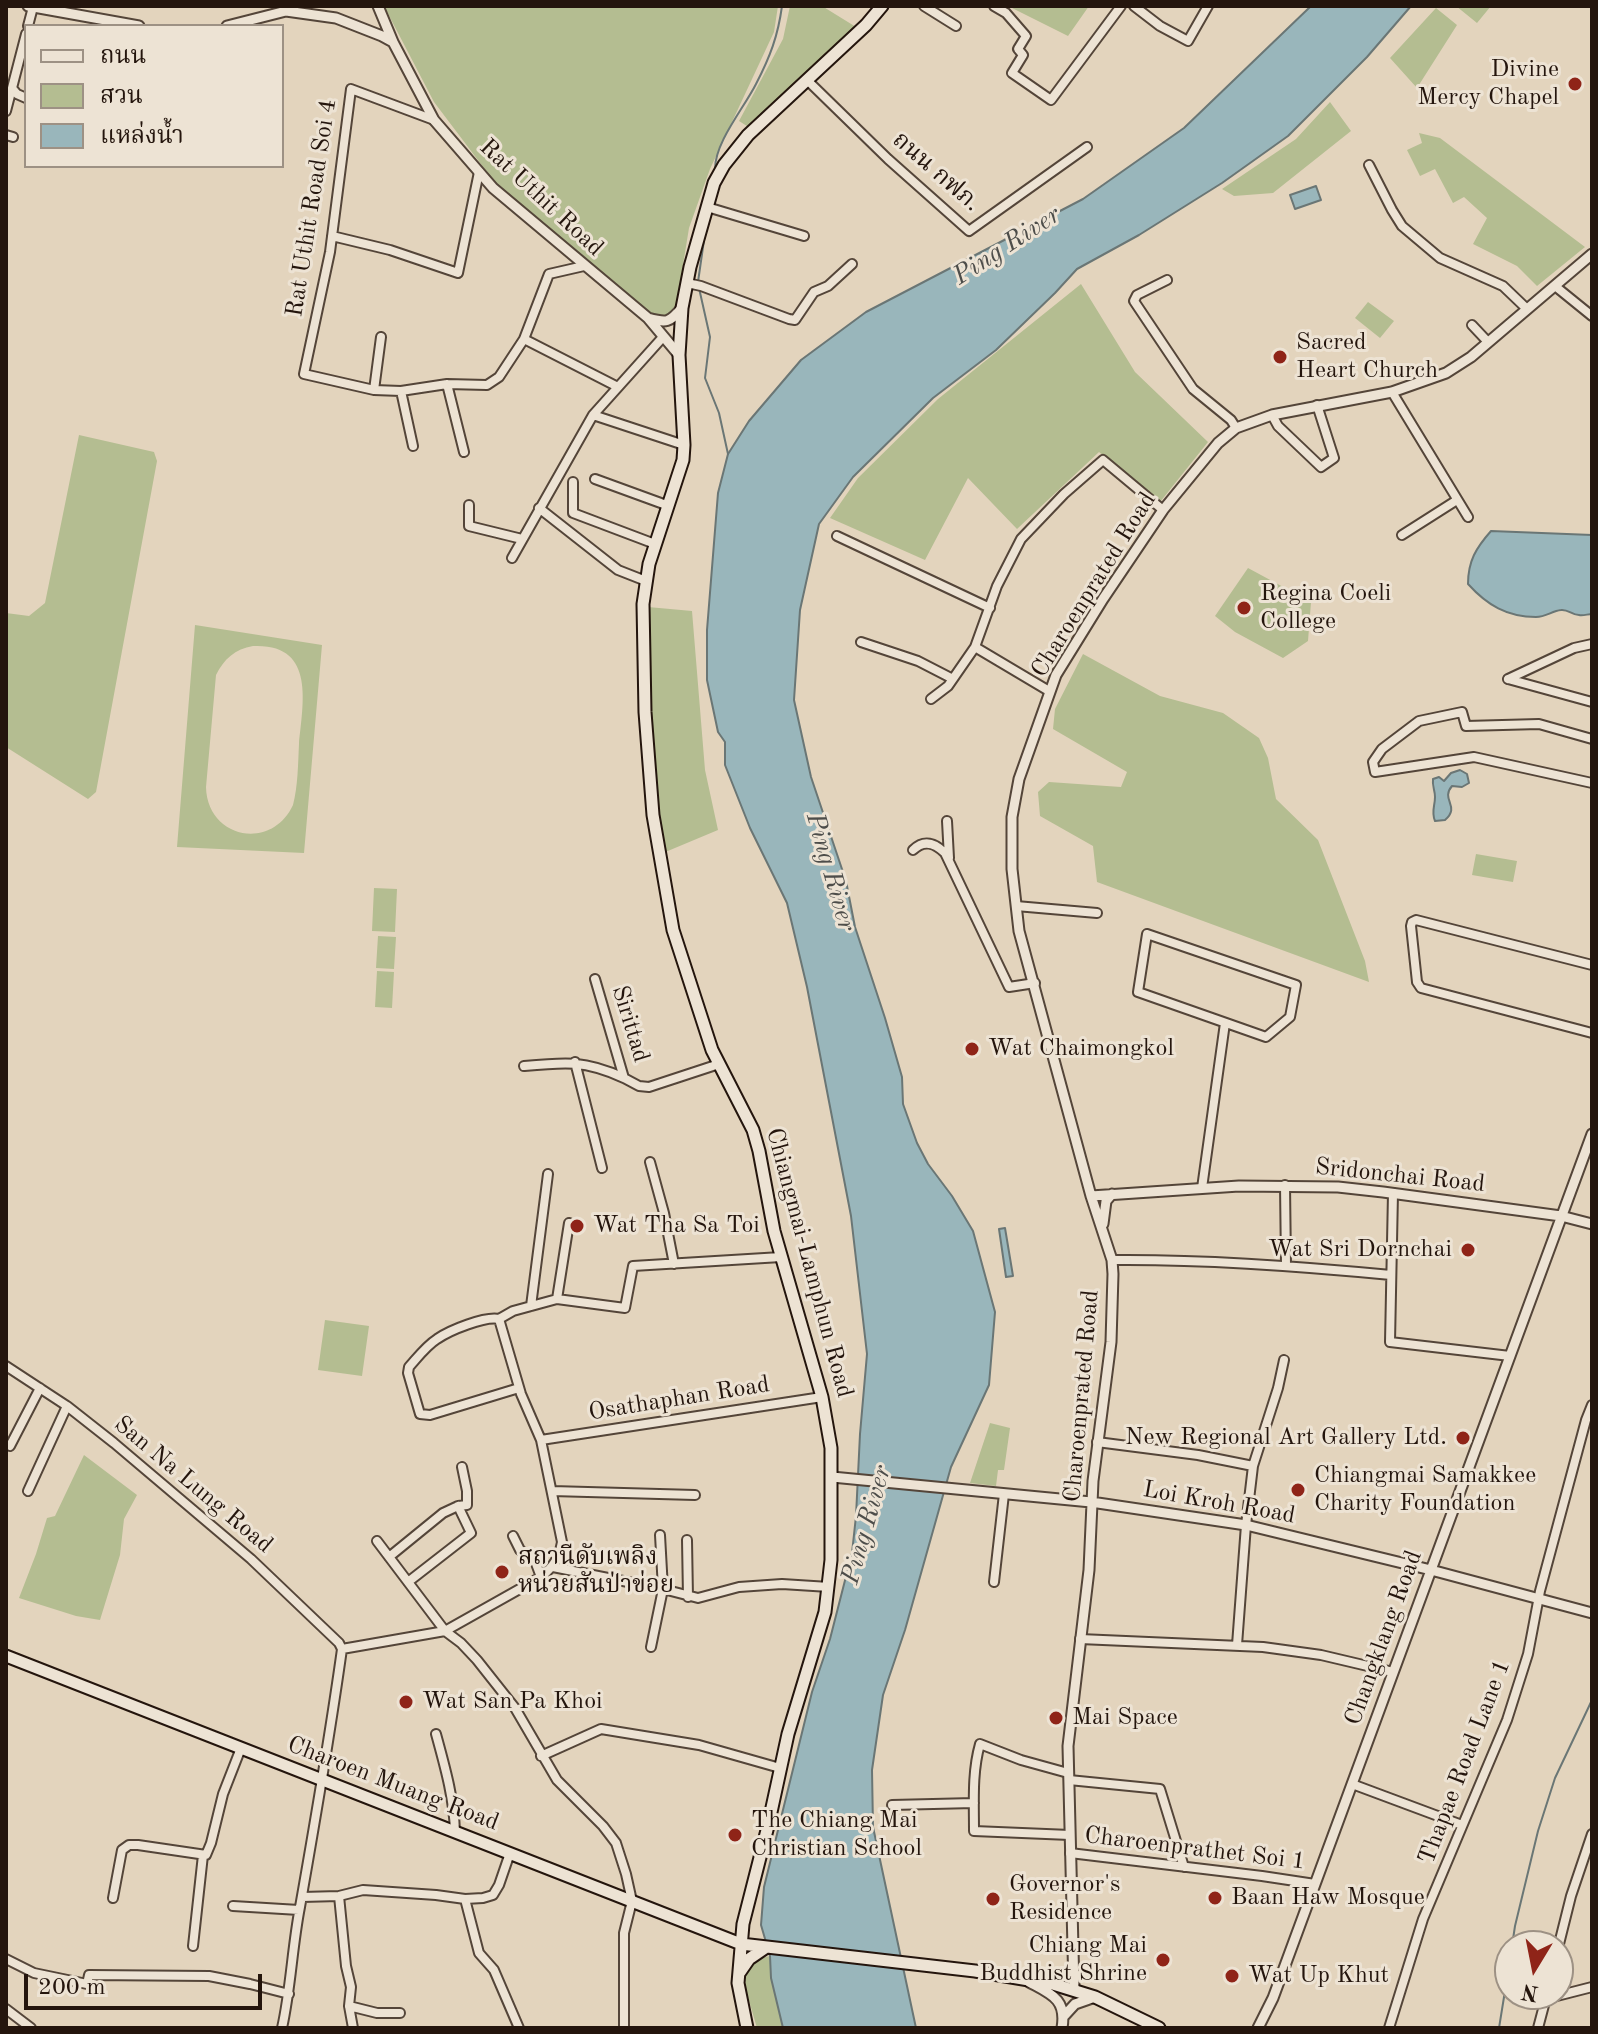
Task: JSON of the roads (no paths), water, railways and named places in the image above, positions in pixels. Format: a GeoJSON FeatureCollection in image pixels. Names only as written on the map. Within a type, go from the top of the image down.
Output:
{"type":"FeatureCollection","features":[{"type":"Feature","properties":{"kind":"main road","name":"Chiangmai-Lamphun Road"},"geometry":{"type":"LineString","coordinates":[[747,2028],[738,1983],[746,1907],[788,1734],[817,1640],[829,1587],[837,1478],[822,1397],[774,1231],[753,1130],[712,1050],[673,930],[653,815],[642,636],[646,581],[655,544],[679,476],[684,445],[679,355],[682,308],[693,284],[714,183],[748,135],[866,25],[882,6]]}},
{"type":"Feature","properties":{"kind":"main road","name":"Charoen Muang Road"},"geometry":{"type":"LineString","coordinates":[[6,1656],[741,1944],[975,1971],[1053,1984],[1095,1997],[1159,2028]]}},
{"type":"Feature","properties":{"kind":"main road"},"geometry":{"type":"LineString","coordinates":[[738,1983],[743,1966],[765,1948]]}},
{"type":"Feature","properties":{"kind":"street","name":"Rat Uthit Road"},"geometry":{"type":"LineString","coordinates":[[378,6],[393,42],[434,120],[493,188],[648,318],[679,355]]}},
{"type":"Feature","properties":{"kind":"street"},"geometry":{"type":"LineString","coordinates":[[924,6],[956,26]]}},
{"type":"Feature","properties":{"kind":"street"},"geometry":{"type":"LineString","coordinates":[[994,6],[1006,13],[1026,36],[1018,49],[1023,55],[1012,73],[1051,100],[1121,6]]}},
{"type":"Feature","properties":{"kind":"street"},"geometry":{"type":"LineString","coordinates":[[1134,6],[1160,26],[1188,41],[1208,6]]}},
{"type":"Feature","properties":{"kind":"street"},"geometry":{"type":"LineString","coordinates":[[30,7],[52,8],[97,22],[118,24]]}},
{"type":"Feature","properties":{"kind":"street"},"geometry":{"type":"LineString","coordinates":[[235,24],[286,11],[336,18],[393,42]]}},
{"type":"Feature","properties":{"kind":"street"},"geometry":{"type":"LineString","coordinates":[[6,111],[24,42]]}},
{"type":"Feature","properties":{"kind":"street","name":"ถนน กฟภ."},"geometry":{"type":"LineString","coordinates":[[807,80],[888,159],[969,231],[1087,147]]}},
{"type":"Feature","properties":{"kind":"street"},"geometry":{"type":"LineString","coordinates":[[12,88],[24,97]]}},
{"type":"Feature","properties":{"kind":"street","name":"Rat Uthit Road Soi 4"},"geometry":{"type":"LineString","coordinates":[[374,390],[304,374],[332,236],[351,89],[434,120]]}},
{"type":"Feature","properties":{"kind":"street"},"geometry":{"type":"LineString","coordinates":[[1369,165],[1402,226],[1440,258],[1503,286],[1527,309]]}},
{"type":"Feature","properties":{"kind":"street"},"geometry":{"type":"LineString","coordinates":[[332,236],[390,250],[458,273],[479,172]]}},
{"type":"Feature","properties":{"kind":"street"},"geometry":{"type":"LineString","coordinates":[[707,207],[804,236]]}},
{"type":"Feature","properties":{"kind":"street","name":"Charoenprated Road"},"geometry":{"type":"LineString","coordinates":[[1074,1989],[1068,1746],[1089,1570],[1097,1442],[1113,1319],[1112,1260],[1091,1196],[1021,940],[1012,869],[1014,808],[1019,779],[1056,675],[1163,510],[1218,443],[1236,428],[1272,415],[1392,392],[1446,373],[1471,357],[1592,254]]}},
{"type":"Feature","properties":{"kind":"street"},"geometry":{"type":"LineString","coordinates":[[693,284],[795,320],[814,292],[828,286],[852,264]]}},
{"type":"Feature","properties":{"kind":"street"},"geometry":{"type":"LineString","coordinates":[[381,337],[374,390],[401,391],[447,384],[487,385],[494,381],[524,339],[549,274],[584,266]]}},
{"type":"Feature","properties":{"kind":"street"},"geometry":{"type":"LineString","coordinates":[[1167,280],[1137,295],[1135,304],[1193,389],[1231,420],[1236,428]]}},
{"type":"Feature","properties":{"kind":"street"},"geometry":{"type":"LineString","coordinates":[[1555,286],[1592,316]]}},
{"type":"Feature","properties":{"kind":"street"},"geometry":{"type":"LineString","coordinates":[[648,318],[667,322],[682,308]]}},
{"type":"Feature","properties":{"kind":"street"},"geometry":{"type":"LineString","coordinates":[[1472,325],[1488,342]]}},
{"type":"Feature","properties":{"kind":"street"},"geometry":{"type":"LineString","coordinates":[[512,558],[593,415],[663,337]]}},
{"type":"Feature","properties":{"kind":"street"},"geometry":{"type":"LineString","coordinates":[[524,339],[618,387]]}},
{"type":"Feature","properties":{"kind":"street"},"geometry":{"type":"LineString","coordinates":[[447,384],[464,452]]}},
{"type":"Feature","properties":{"kind":"street"},"geometry":{"type":"LineString","coordinates":[[401,391],[413,446]]}},
{"type":"Feature","properties":{"kind":"street"},"geometry":{"type":"LineString","coordinates":[[1392,392],[1468,517]]}},
{"type":"Feature","properties":{"kind":"street"},"geometry":{"type":"LineString","coordinates":[[1272,415],[1278,426],[1321,467],[1334,458],[1317,405]]}},
{"type":"Feature","properties":{"kind":"street"},"geometry":{"type":"LineString","coordinates":[[593,415],[684,445]]}},
{"type":"Feature","properties":{"kind":"street"},"geometry":{"type":"LineString","coordinates":[[931,699],[948,686],[975,647],[997,586],[1021,539],[1064,494],[1103,460],[1163,510]]}},
{"type":"Feature","properties":{"kind":"street"},"geometry":{"type":"LineString","coordinates":[[595,479],[669,506]]}},
{"type":"Feature","properties":{"kind":"street"},"geometry":{"type":"LineString","coordinates":[[573,482],[573,513],[655,544]]}},
{"type":"Feature","properties":{"kind":"street"},"geometry":{"type":"LineString","coordinates":[[1402,535],[1457,500]]}},
{"type":"Feature","properties":{"kind":"street"},"geometry":{"type":"LineString","coordinates":[[469,505],[469,526],[522,539]]}},
{"type":"Feature","properties":{"kind":"street"},"geometry":{"type":"LineString","coordinates":[[539,508],[618,570],[646,581]]}},
{"type":"Feature","properties":{"kind":"street"},"geometry":{"type":"LineString","coordinates":[[837,536],[990,608]]}},
{"type":"Feature","properties":{"kind":"street"},"geometry":{"type":"LineString","coordinates":[[861,642],[918,661],[953,679]]}},
{"type":"Feature","properties":{"kind":"street"},"geometry":{"type":"LineString","coordinates":[[1592,644],[1574,648],[1508,679],[1592,702]]}},
{"type":"Feature","properties":{"kind":"street"},"geometry":{"type":"LineString","coordinates":[[975,647],[1049,691]]}},
{"type":"Feature","properties":{"kind":"street"},"geometry":{"type":"LineString","coordinates":[[1592,739],[1539,724],[1466,726],[1462,712],[1419,721],[1382,749],[1373,762],[1375,772],[1474,757],[1592,783]]}},
{"type":"Feature","properties":{"kind":"street"},"geometry":{"type":"LineString","coordinates":[[947,821],[949,859]]}},
{"type":"Feature","properties":{"kind":"street"},"geometry":{"type":"LineString","coordinates":[[913,850],[918,845],[933,844],[945,853],[1009,987],[1035,983]]}},
{"type":"Feature","properties":{"kind":"street"},"geometry":{"type":"LineString","coordinates":[[1016,906],[1097,913]]}},
{"type":"Feature","properties":{"kind":"street"},"geometry":{"type":"LineString","coordinates":[[1592,965],[1416,920],[1412,922],[1417,982],[1421,988],[1592,1033]]}},
{"type":"Feature","properties":{"kind":"street"},"geometry":{"type":"LineString","coordinates":[[1147,934],[1296,985],[1290,1017],[1266,1037],[1225,1023],[1138,992],[1147,934]]}},
{"type":"Feature","properties":{"kind":"street","name":"Sirittad"},"geometry":{"type":"LineString","coordinates":[[595,979],[624,1078],[639,1086],[649,1087],[719,1064]]}},
{"type":"Feature","properties":{"kind":"street"},"geometry":{"type":"LineString","coordinates":[[1202,1188],[1225,1023]]}},
{"type":"Feature","properties":{"kind":"street"},"geometry":{"type":"LineString","coordinates":[[524,1066],[575,1062],[624,1078]]}},
{"type":"Feature","properties":{"kind":"street"},"geometry":{"type":"LineString","coordinates":[[575,1062],[602,1168]]}},
{"type":"Feature","properties":{"kind":"street","name":"Changklang Road"},"geometry":{"type":"LineString","coordinates":[[1258,2028],[1273,1998],[1592,1134]]}},
{"type":"Feature","properties":{"kind":"street"},"geometry":{"type":"LineString","coordinates":[[650,1162],[674,1264]]}},
{"type":"Feature","properties":{"kind":"street"},"geometry":{"type":"LineString","coordinates":[[531,1306],[548,1174]]}},
{"type":"Feature","properties":{"kind":"street"},"geometry":{"type":"LineString","coordinates":[[1285,1185],[1286,1265]]}},
{"type":"Feature","properties":{"kind":"street","name":"Sridonchai Road"},"geometry":{"type":"LineString","coordinates":[[1091,1196],[1202,1188],[1338,1187],[1561,1216],[1592,1224]]}},
{"type":"Feature","properties":{"kind":"street"},"geometry":{"type":"LineString","coordinates":[[1393,1193],[1390,1342],[1510,1356]]}},
{"type":"Feature","properties":{"kind":"street"},"geometry":{"type":"LineString","coordinates":[[1102,1229],[1106,1201],[1112,1194]]}},
{"type":"Feature","properties":{"kind":"street"},"geometry":{"type":"LineString","coordinates":[[557,1299],[569,1223]]}},
{"type":"Feature","properties":{"kind":"street"},"geometry":{"type":"LineString","coordinates":[[519,1388],[422,1416],[409,1367],[440,1337],[531,1306],[557,1299],[625,1308],[633,1266],[781,1257]]}},
{"type":"Feature","properties":{"kind":"street"},"geometry":{"type":"LineString","coordinates":[[1112,1260],[1286,1265],[1391,1275]]}},
{"type":"Feature","properties":{"kind":"street"},"geometry":{"type":"LineString","coordinates":[[282,2028],[342,1649],[445,1631],[541,1577],[560,1556],[562,1542],[541,1440],[519,1388],[499,1319]]}},
{"type":"Feature","properties":{"kind":"street"},"geometry":{"type":"LineString","coordinates":[[1237,1645],[1253,1466],[1284,1360]]}},
{"type":"Feature","properties":{"kind":"street","name":"San Na Lung Road"},"geometry":{"type":"LineString","coordinates":[[6,1366],[67,1406],[251,1559],[342,1649]]}},
{"type":"Feature","properties":{"kind":"street"},"geometry":{"type":"LineString","coordinates":[[6,1444],[10,1446],[40,1388]]}},
{"type":"Feature","properties":{"kind":"street","name":"Osathaphan Road"},"geometry":{"type":"LineString","coordinates":[[541,1440],[822,1397]]}},
{"type":"Feature","properties":{"kind":"street","name":"Thapae Road Lane 1"},"geometry":{"type":"LineString","coordinates":[[1389,2028],[1418,1932],[1507,1720],[1528,1654],[1538,1598],[1592,1405]]}},
{"type":"Feature","properties":{"kind":"street"},"geometry":{"type":"LineString","coordinates":[[28,1491],[67,1406]]}},
{"type":"Feature","properties":{"kind":"street"},"geometry":{"type":"LineString","coordinates":[[1097,1442],[1198,1455],[1253,1466]]}},
{"type":"Feature","properties":{"kind":"street"},"geometry":{"type":"LineString","coordinates":[[389,1557],[443,1513],[467,1505],[462,1467]]}},
{"type":"Feature","properties":{"kind":"street","name":"Loi Kroh Road"},"geometry":{"type":"LineString","coordinates":[[837,1478],[1091,1502],[1246,1525],[1592,1613]]}},
{"type":"Feature","properties":{"kind":"street"},"geometry":{"type":"LineString","coordinates":[[552,1491],[695,1495]]}},
{"type":"Feature","properties":{"kind":"street"},"geometry":{"type":"LineString","coordinates":[[994,1582],[1004,1494]]}},
{"type":"Feature","properties":{"kind":"street"},"geometry":{"type":"LineString","coordinates":[[408,1582],[471,1533],[458,1506]]}},
{"type":"Feature","properties":{"kind":"street"},"geometry":{"type":"LineString","coordinates":[[651,1647],[663,1589],[660,1535]]}},
{"type":"Feature","properties":{"kind":"street"},"geometry":{"type":"LineString","coordinates":[[513,1536],[520,1550],[535,1561],[541,1577]]}},
{"type":"Feature","properties":{"kind":"street"},"geometry":{"type":"LineString","coordinates":[[687,1540],[688,1597]]}},
{"type":"Feature","properties":{"kind":"street"},"geometry":{"type":"LineString","coordinates":[[377,1541],[445,1631],[477,1660],[515,1708],[557,1780],[616,1843],[632,1901],[624,1941],[624,2028]]}},
{"type":"Feature","properties":{"kind":"street"},"geometry":{"type":"LineString","coordinates":[[553,1567],[698,1598],[739,1587],[782,1584],[829,1587]]}},
{"type":"Feature","properties":{"kind":"street"},"geometry":{"type":"LineString","coordinates":[[1080,1639],[1237,1645],[1321,1655],[1393,1672]]}},
{"type":"Feature","properties":{"kind":"street"},"geometry":{"type":"LineString","coordinates":[[541,1756],[601,1729],[699,1745],[780,1768]]}},
{"type":"Feature","properties":{"kind":"street"},"geometry":{"type":"LineString","coordinates":[[436,1734],[447,1773],[455,1832]]}},
{"type":"Feature","properties":{"kind":"street"},"geometry":{"type":"LineString","coordinates":[[1070,1835],[974,1831],[976,1758],[980,1744],[1068,1777],[1160,1789],[1184,1867]]}},
{"type":"Feature","properties":{"kind":"street"},"geometry":{"type":"LineString","coordinates":[[113,1898],[122,1850],[129,1845],[206,1855],[223,1794],[241,1748]]}},
{"type":"Feature","properties":{"kind":"street"},"geometry":{"type":"LineString","coordinates":[[1352,1784],[1462,1825]]}},
{"type":"Feature","properties":{"kind":"street"},"geometry":{"type":"LineString","coordinates":[[892,1805],[974,1803]]}},
{"type":"Feature","properties":{"kind":"street"},"geometry":{"type":"LineString","coordinates":[[1562,1930],[1592,1834]]}},
{"type":"Feature","properties":{"kind":"street"},"geometry":{"type":"LineString","coordinates":[[302,1897],[339,1896],[363,1890],[483,1898],[493,1895],[510,1853]]}},
{"type":"Feature","properties":{"kind":"street","name":"Charoenprathet Soi 1"},"geometry":{"type":"LineString","coordinates":[[1070,1853],[1315,1884]]}},
{"type":"Feature","properties":{"kind":"street"},"geometry":{"type":"LineString","coordinates":[[193,1946],[203,1855]]}},
{"type":"Feature","properties":{"kind":"street"},"geometry":{"type":"LineString","coordinates":[[339,1896],[353,2028]]}},
{"type":"Feature","properties":{"kind":"street"},"geometry":{"type":"LineString","coordinates":[[465,1899],[479,1953],[494,1970],[519,2028]]}},
{"type":"Feature","properties":{"kind":"street"},"geometry":{"type":"LineString","coordinates":[[233,1906],[299,1910]]}},
{"type":"Feature","properties":{"kind":"street"},"geometry":{"type":"LineString","coordinates":[[6,1959],[34,1973],[87,1984],[89,1975],[209,1976],[289,1994]]}},
{"type":"Feature","properties":{"kind":"street"},"geometry":{"type":"LineString","coordinates":[[1026,1980],[1057,2000],[1064,2016]]}},
{"type":"Feature","properties":{"kind":"street"},"geometry":{"type":"LineString","coordinates":[[1062,2028],[1064,2016],[1075,2004],[1095,1997]]}},
{"type":"Feature","properties":{"kind":"street"},"geometry":{"type":"LineString","coordinates":[[349,2006],[377,2013],[400,2013]]}},
{"type":"Feature","properties":{"kind":"street"},"geometry":{"type":"LineString","coordinates":[[6,2009],[31,2028]]}},
{"type":"Feature","properties":{"kind":"water","name":"Ping River"},"geometry":{"type":"Polygon","coordinates":[[[1311,6],[1411,6],[1367,57],[1288,136],[1222,183],[1077,269],[996,350],[933,398],[853,477],[819,524],[800,610],[794,700],[811,777],[846,881],[855,927],[902,1077],[903,1104],[928,1164],[973,1231],[995,1312],[989,1385],[951,1467],[905,1630],[883,1695],[872,1770],[873,1827],[916,2028],[783,2028],[761,1925],[764,1887],[812,1692],[830,1639],[852,1553],[867,1354],[851,1216],[807,987],[787,903],[750,828],[725,765],[725,742],[718,732],[707,680],[707,630],[718,493],[728,454],[749,421],[801,360],[866,312],[1083,199],[1184,128],[1311,6]]]}},
{"type":"Feature","properties":{"kind":"water"},"geometry":{"type":"Polygon","coordinates":[[[1316,186],[1321,200],[1295,209],[1290,195],[1316,186]]]}},
{"type":"Feature","properties":{"kind":"water"},"geometry":{"type":"Polygon","coordinates":[[[1491,531],[1592,535],[1592,614],[1577,615],[1561,610],[1540,617],[1526,616],[1507,612],[1483,598],[1468,584],[1468,576],[1474,555],[1491,531]]]}},
{"type":"Feature","properties":{"kind":"water"},"geometry":{"type":"Polygon","coordinates":[[[1460,770],[1467,774],[1469,783],[1462,787],[1452,786],[1448,795],[1451,811],[1445,820],[1435,821],[1433,779],[1439,777],[1444,781],[1451,773],[1460,770]]]}},
{"type":"Feature","properties":{"kind":"water"},"geometry":{"type":"Polygon","coordinates":[[[1005,1228],[1013,1276],[1006,1277],[999,1229],[1005,1228]]]}},
{"type":"Feature","properties":{"kind":"waterway"},"geometry":{"type":"LineString","coordinates":[[715,169],[725,137],[769,55],[782,6]]}},
{"type":"Feature","properties":{"kind":"waterway"},"geometry":{"type":"LineString","coordinates":[[698,282],[705,233]]}},
{"type":"Feature","properties":{"kind":"waterway"},"geometry":{"type":"LineString","coordinates":[[699,288],[710,337],[705,378],[719,413],[728,454]]}},
{"type":"Feature","properties":{"kind":"waterway"},"geometry":{"type":"LineString","coordinates":[[1514,1930],[1538,1831],[1555,1778],[1592,1700]]}},
{"type":"Feature","properties":{"kind":"waterway"},"geometry":{"type":"LineString","coordinates":[[1499,2028],[1502,2010]]}},
{"type":"Feature","properties":{"kind":"place","name":"Divine Mercy Chapel"},"geometry":{"type":"Point","coordinates":[1575,84]}},
{"type":"Feature","properties":{"kind":"place","name":"Sacred Heart Church"},"geometry":{"type":"Point","coordinates":[1280,357]}},
{"type":"Feature","properties":{"kind":"place","name":"Regina Coeli College"},"geometry":{"type":"Point","coordinates":[1244,608]}},
{"type":"Feature","properties":{"kind":"place","name":"Wat Chaimongkol"},"geometry":{"type":"Point","coordinates":[972,1049]}},
{"type":"Feature","properties":{"kind":"place","name":"Wat Tha Sa Toi"},"geometry":{"type":"Point","coordinates":[577,1226]}},
{"type":"Feature","properties":{"kind":"place","name":"Wat Sri Dornchai"},"geometry":{"type":"Point","coordinates":[1468,1250]}},
{"type":"Feature","properties":{"kind":"place","name":"New Regional Art Gallery Ltd."},"geometry":{"type":"Point","coordinates":[1463,1438]}},
{"type":"Feature","properties":{"kind":"place","name":"Chiangmai Samakkee Charity Foundation"},"geometry":{"type":"Point","coordinates":[1298,1490]}},
{"type":"Feature","properties":{"kind":"place","name":"สถานีดับเพลิง หน่วยสันป่าข่อย"},"geometry":{"type":"Point","coordinates":[502,1572]}},
{"type":"Feature","properties":{"kind":"place","name":"Wat San Pa Khoi"},"geometry":{"type":"Point","coordinates":[406,1702]}},
{"type":"Feature","properties":{"kind":"place","name":"Mai Space"},"geometry":{"type":"Point","coordinates":[1056,1718]}},
{"type":"Feature","properties":{"kind":"place","name":"The Chiang Mai Christian School"},"geometry":{"type":"Point","coordinates":[735,1835]}},
{"type":"Feature","properties":{"kind":"place","name":"Baan Haw Mosque"},"geometry":{"type":"Point","coordinates":[1215,1898]}},
{"type":"Feature","properties":{"kind":"place","name":"Governor's Residence"},"geometry":{"type":"Point","coordinates":[993,1899]}},
{"type":"Feature","properties":{"kind":"place","name":"Chiang Mai Buddhist Shrine"},"geometry":{"type":"Point","coordinates":[1163,1960]}},
{"type":"Feature","properties":{"kind":"place","name":"Wat Up Khut"},"geometry":{"type":"Point","coordinates":[1232,1976]}}]}
